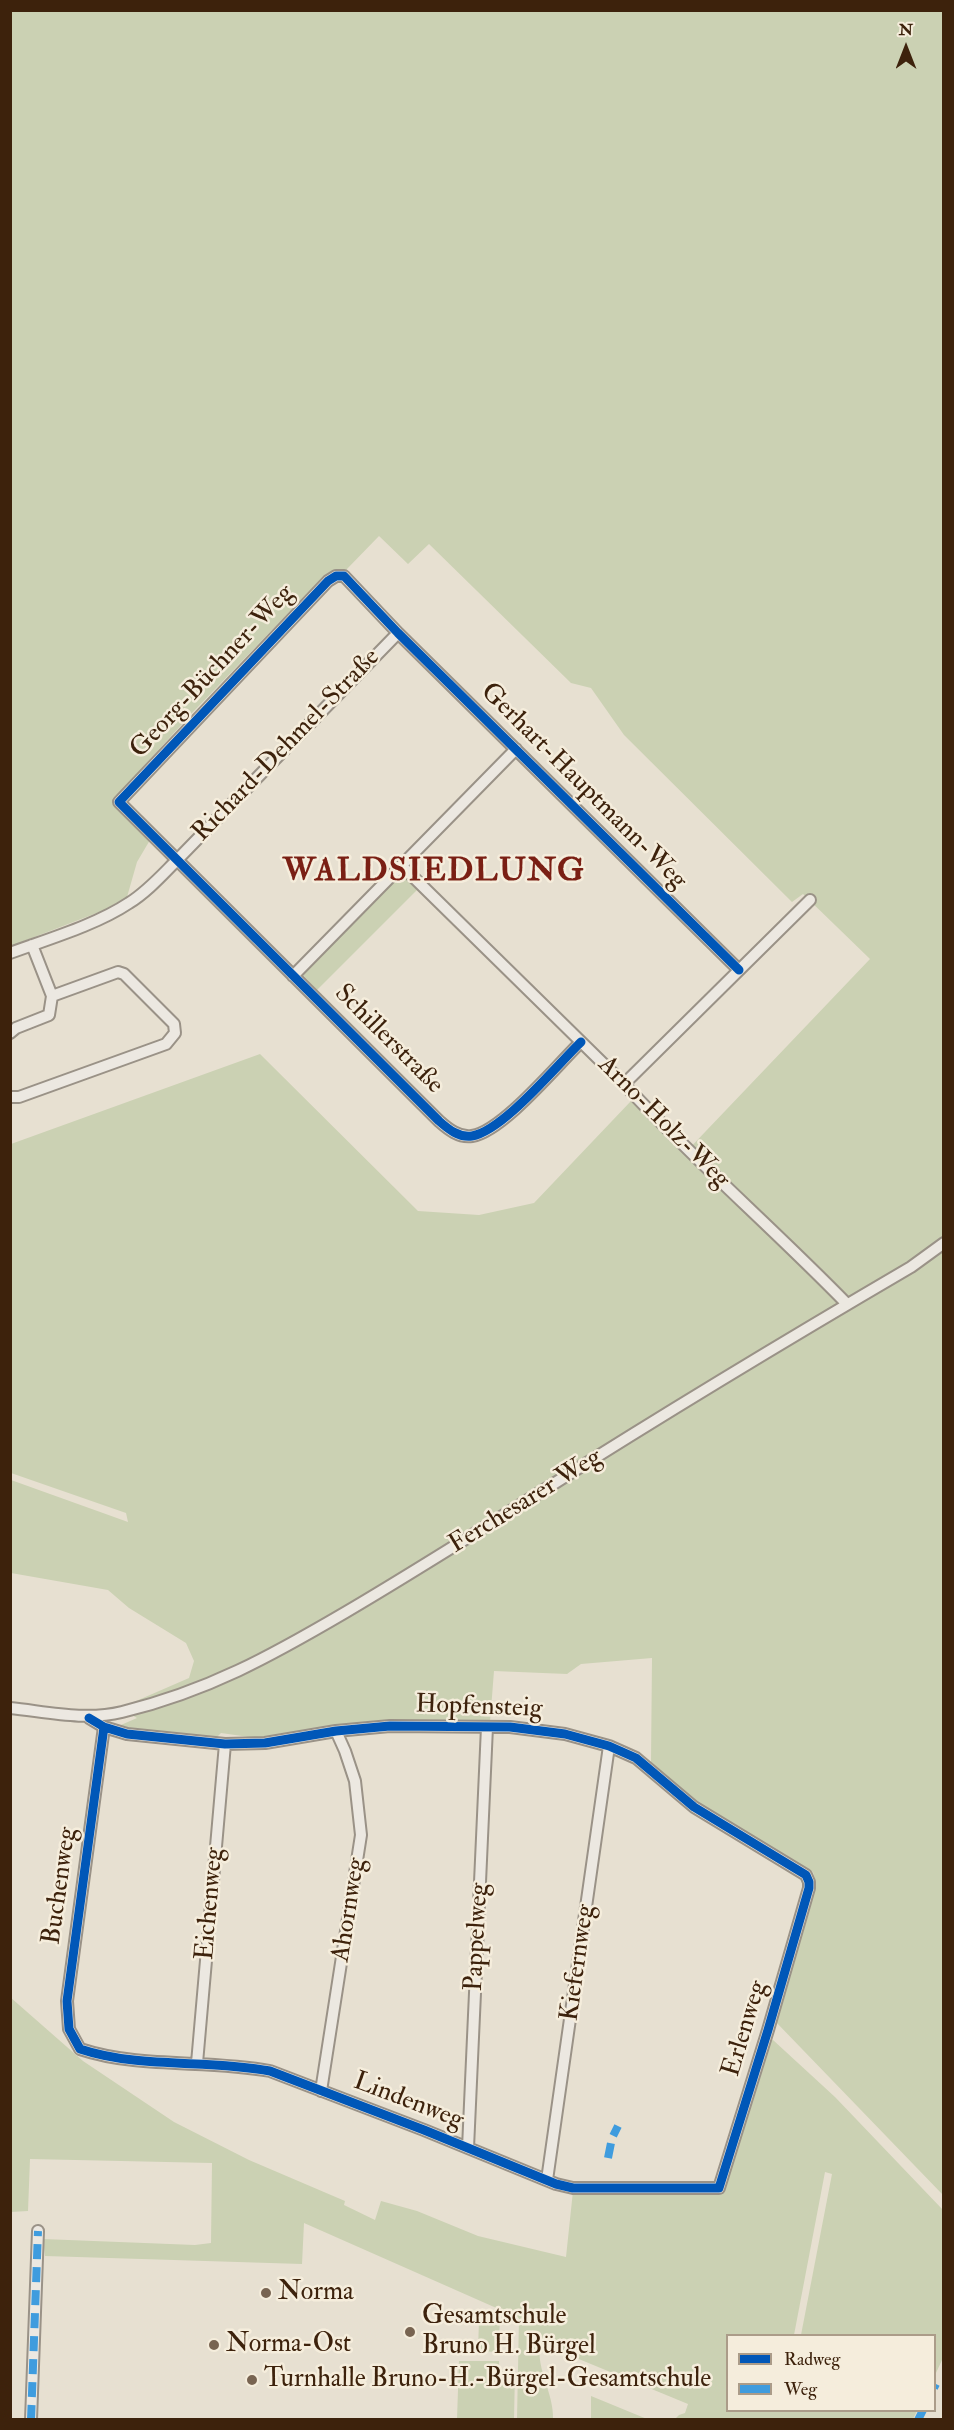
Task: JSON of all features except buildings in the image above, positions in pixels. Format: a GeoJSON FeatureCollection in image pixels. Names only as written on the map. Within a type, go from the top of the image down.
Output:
{"type":"FeatureCollection","features":[{"type":"Feature","properties":{"kind":"street","name":"Georg-Büchner-Weg"},"geometry":{"type":"LineString","coordinates":[[177,860],[119,802],[328,581],[336,576],[344,576],[398,633]]}},
{"type":"Feature","properties":{"kind":"street","name":"Gerhart-Hauptmann-Weg"},"geometry":{"type":"LineString","coordinates":[[398,633],[739,970]]}},
{"type":"Feature","properties":{"kind":"street","name":"Richard-Dehmel-Straße"},"geometry":{"type":"LineString","coordinates":[[10,953],[101,918],[129,904],[177,860],[398,633]]}},
{"type":"Feature","properties":{"kind":"street"},"geometry":{"type":"LineString","coordinates":[[293,976],[516,749]]}},
{"type":"Feature","properties":{"kind":"street","name":"Schillerstraße"},"geometry":{"type":"LineString","coordinates":[[177,860],[439,1121],[456,1133],[470,1136],[486,1131],[502,1120],[581,1042]]}},
{"type":"Feature","properties":{"kind":"street","name":"Arno-Holz-Weg"},"geometry":{"type":"LineString","coordinates":[[402,866],[624,1084],[636,1100],[721,1179],[847,1304]]}},
{"type":"Feature","properties":{"kind":"street"},"geometry":{"type":"LineString","coordinates":[[624,1084],[810,900]]}},
{"type":"Feature","properties":{"kind":"street"},"geometry":{"type":"LineString","coordinates":[[10,1033],[16,1028],[49,1015],[52,996],[32,945]]}},
{"type":"Feature","properties":{"kind":"street"},"geometry":{"type":"LineString","coordinates":[[10,1097],[19,1097],[166,1044],[175,1033],[174,1024],[124,974],[118,972],[52,996]]}},
{"type":"Feature","properties":{"kind":"street","name":"Ferchesarer Weg"},"geometry":{"type":"LineString","coordinates":[[10,1708],[89,1718],[121,1713],[204,1688],[280,1651],[911,1267],[944,1243]]}},
{"type":"Feature","properties":{"kind":"street","name":"Ferchesarer Weg"},"geometry":{"type":"LineString","coordinates":[[89,1718],[104,1727]]}},
{"type":"Feature","properties":{"kind":"street","name":"Hopfensteig"},"geometry":{"type":"LineString","coordinates":[[104,1727],[127,1734],[225,1744],[265,1743],[336,1731],[390,1726],[534,1728],[565,1734],[609,1746],[645,1763],[694,1807],[806,1875],[809,1882]]}},
{"type":"Feature","properties":{"kind":"street","name":"Buchenweg"},"geometry":{"type":"LineString","coordinates":[[80,2049],[69,2029],[67,2001],[104,1727]]}},
{"type":"Feature","properties":{"kind":"street","name":"Pappelweg"},"geometry":{"type":"LineString","coordinates":[[468,2148],[488,1727]]}},
{"type":"Feature","properties":{"kind":"street","name":"Ahornweg"},"geometry":{"type":"LineString","coordinates":[[321,2091],[361,1835],[354,1781],[336,1731]]}},
{"type":"Feature","properties":{"kind":"street","name":"Eichenweg"},"geometry":{"type":"LineString","coordinates":[[196,2063],[225,1744]]}},
{"type":"Feature","properties":{"kind":"street","name":"Kiefernweg"},"geometry":{"type":"LineString","coordinates":[[547,2180],[609,1746]]}},
{"type":"Feature","properties":{"kind":"street","name":"Erlenweg"},"geometry":{"type":"LineString","coordinates":[[719,2188],[768,2030],[809,1882]]}},
{"type":"Feature","properties":{"kind":"street","name":"Lindenweg"},"geometry":{"type":"LineString","coordinates":[[80,2049],[129,2059],[250,2067],[270,2071],[547,2180],[573,2188],[719,2188]]}},
{"type":"Feature","properties":{"kind":"street"},"geometry":{"type":"LineString","coordinates":[[31,2420],[38,2231]]}},
{"type":"Feature","properties":{"kind":"green space"},"geometry":{"type":"Polygon","coordinates":[[[10,11],[943,11],[943,2195],[774,2020],[816,1883],[813,1872],[699,1805],[651,1762],[652,1658],[581,1664],[567,1674],[494,1671],[490,1722],[384,1721],[263,1739],[221,1733],[215,1739],[114,1728],[137,1718],[120,1708],[189,1678],[194,1661],[186,1643],[129,1608],[108,1590],[11,1573],[11,1480],[128,1522],[126,1513],[11,1473],[11,1144],[260,1054],[418,1211],[479,1215],[534,1203],[631,1101],[685,1153],[870,959],[803,894],[792,902],[624,735],[591,688],[571,683],[429,544],[408,564],[379,536],[346,570],[325,575],[191,714],[116,797],[122,813],[150,840],[137,862],[127,897],[102,911],[11,946],[10,11]]]}},
{"type":"Feature","properties":{"kind":"green space"},"geometry":{"type":"Polygon","coordinates":[[[401,874],[417,890],[317,990],[302,974],[401,874]]]}},
{"type":"Feature","properties":{"kind":"green space"},"geometry":{"type":"Polygon","coordinates":[[[10,1997],[83,2061],[174,2122],[249,2160],[345,2201],[344,2205],[375,2220],[381,2201],[417,2211],[478,2236],[566,2257],[573,2191],[713,2192],[767,2041],[773,2040],[835,2097],[943,2210],[943,2358],[936,2373],[936,2334],[801,2334],[832,2174],[825,2172],[794,2334],[726,2334],[726,2412],[916,2412],[913,2419],[675,2419],[685,2413],[688,2404],[552,2348],[552,2344],[540,2344],[540,2363],[551,2400],[553,2419],[517,2419],[519,2318],[304,2223],[302,2264],[45,2256],[43,2239],[195,2245],[211,2243],[212,2163],[30,2159],[28,2211],[11,2212],[10,1997]]]}},
{"type":"Feature","properties":{"kind":"green space"},"geometry":{"type":"Polygon","coordinates":[[[479,2320],[500,2321],[498,2352],[478,2351],[479,2320]]]}},
{"type":"Feature","properties":{"kind":"green space"},"geometry":{"type":"Polygon","coordinates":[[[459,2361],[499,2361],[499,2371],[515,2372],[514,2419],[457,2419],[459,2361]]]}},
{"type":"Feature","properties":{"kind":"green space"},"geometry":{"type":"Polygon","coordinates":[[[591,2396],[647,2419],[591,2419],[591,2396]]]}},
{"type":"Feature","properties":{"kind":"marked path"},"geometry":{"type":"LineString","coordinates":[[608,2158],[612,2138],[618,2126]]}},
{"type":"Feature","properties":{"kind":"marked path"},"geometry":{"type":"LineString","coordinates":[[31,2420],[38,2231]]}},
{"type":"Feature","properties":{"kind":"marked path"},"geometry":{"type":"LineString","coordinates":[[918,2420],[922,2412]]}},
{"type":"Feature","properties":{"kind":"cycle path"},"geometry":{"type":"LineString","coordinates":[[581,1042],[529,1096],[499,1122],[472,1136],[463,1136],[454,1132],[439,1121],[119,802],[328,581],[336,576],[344,576],[398,633],[739,970]]}},
{"type":"Feature","properties":{"kind":"cycle path"},"geometry":{"type":"LineString","coordinates":[[89,1718],[104,1727],[127,1734],[225,1744],[265,1743],[336,1731],[390,1726],[510,1727],[565,1734],[609,1746],[636,1758],[694,1807],[806,1875],[809,1888],[719,2188],[573,2188],[556,2184],[270,2071],[223,2065],[150,2062],[80,2049],[69,2029],[67,2001],[104,1727]]}},
{"type":"Feature","properties":{"kind":"place","name":"Norma"},"geometry":{"type":"Point","coordinates":[266,2293]}},
{"type":"Feature","properties":{"kind":"place","name":"Gesamtschule Bruno H. Bürgel"},"geometry":{"type":"Point","coordinates":[410,2332]}},
{"type":"Feature","properties":{"kind":"place","name":"Norma-Ost"},"geometry":{"type":"Point","coordinates":[214,2345]}},
{"type":"Feature","properties":{"kind":"place","name":"Turnhalle Bruno-H.-Bürgel-Gesamtschule"},"geometry":{"type":"Point","coordinates":[252,2380]}},
{"type":"Feature","properties":{"kind":"district","name":"WALDSIEDLUNG"},"geometry":{"type":"Point","coordinates":[434,873]}}]}
